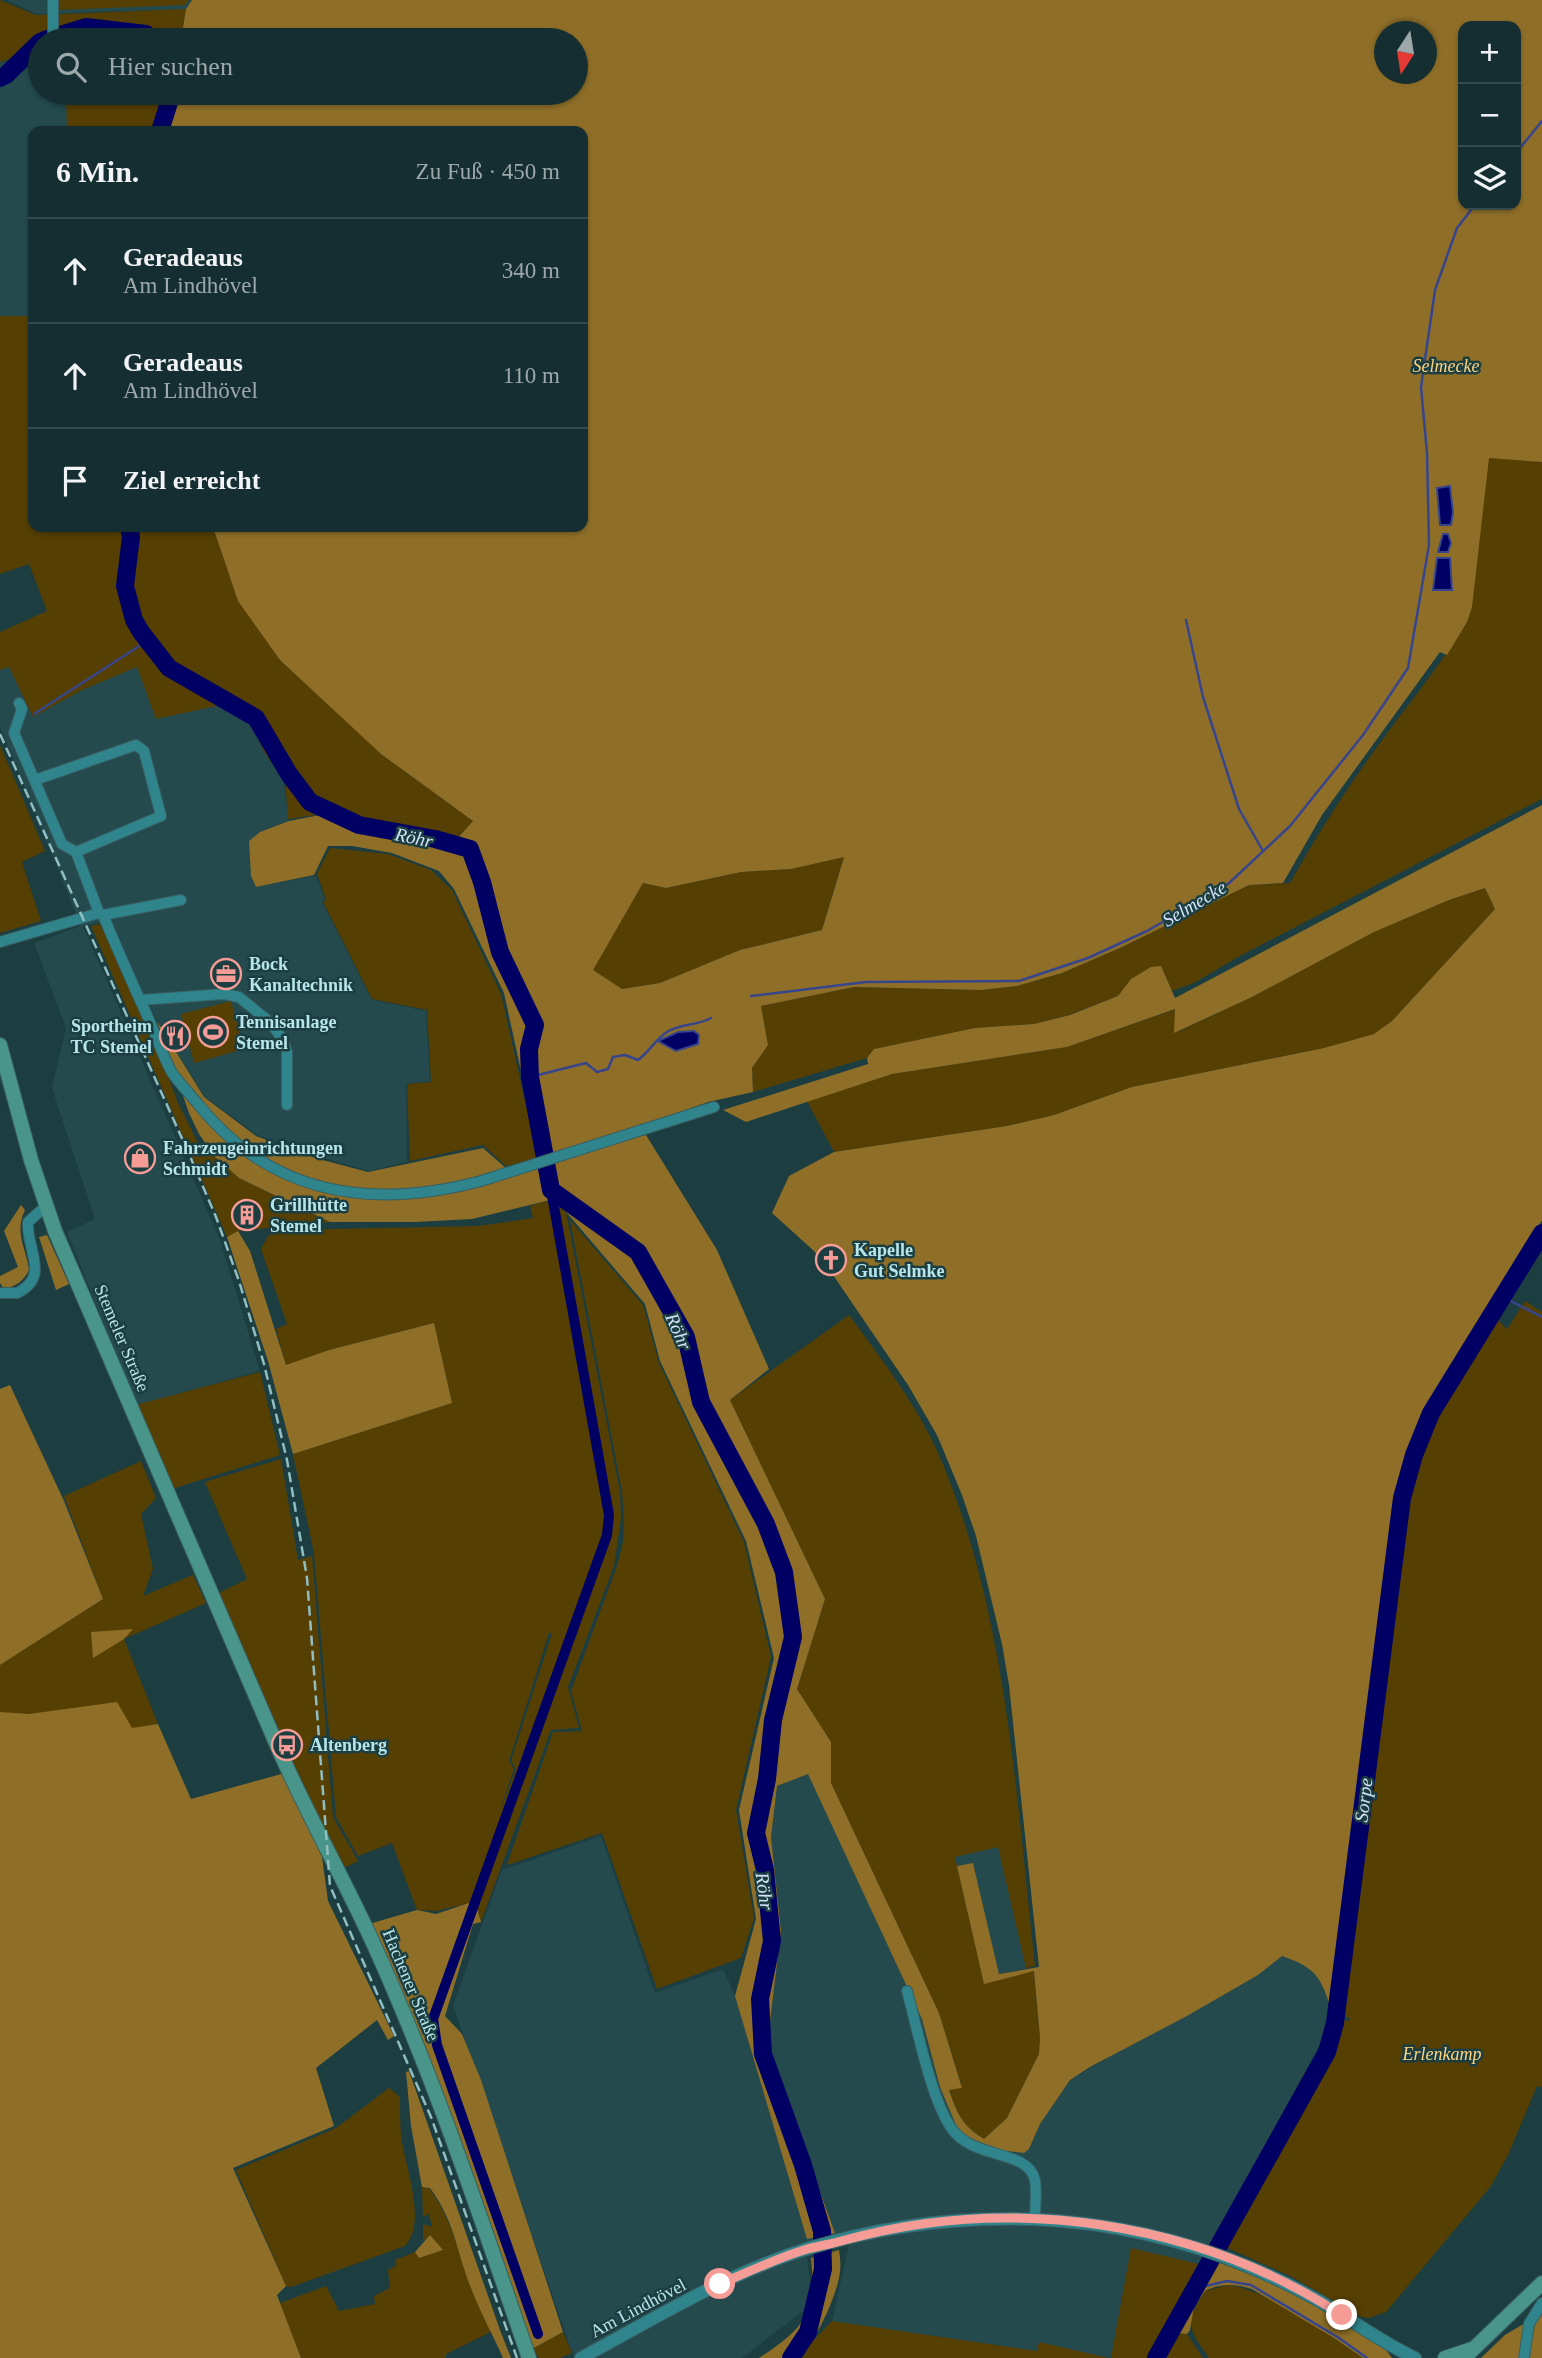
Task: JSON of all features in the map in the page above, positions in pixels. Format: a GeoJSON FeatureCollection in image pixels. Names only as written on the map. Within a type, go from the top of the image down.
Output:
{"type":"FeatureCollection","features":[{"type":"Feature","properties":{"kind":"main road","name":"Stemeler Straße"},"geometry":{"type":"LineString","coordinates":[[0,1045],[31,1160],[60,1244],[229,1639]]}},
{"type":"Feature","properties":{"kind":"main road","name":"Hachener Straße"},"geometry":{"type":"LineString","coordinates":[[229,1639],[308,1815],[374,1946],[461,2161],[529,2358]]}},
{"type":"Feature","properties":{"kind":"main road"},"geometry":{"type":"LineString","coordinates":[[1445,2358],[1469,2353],[1542,2283]]}},
{"type":"Feature","properties":{"kind":"street"},"geometry":{"type":"LineString","coordinates":[[53,0],[53,28]]}},
{"type":"Feature","properties":{"kind":"street"},"geometry":{"type":"LineString","coordinates":[[19,703],[22,709],[14,733],[62,844],[76,852],[172,1071],[212,1121],[247,1153],[302,1181],[337,1190],[375,1194],[422,1192],[481,1181],[714,1107]]}},
{"type":"Feature","properties":{"kind":"street"},"geometry":{"type":"LineString","coordinates":[[35,780],[136,744],[144,751],[161,816],[76,852]]}},
{"type":"Feature","properties":{"kind":"street"},"geometry":{"type":"LineString","coordinates":[[0,942],[101,914],[181,900]]}},
{"type":"Feature","properties":{"kind":"street"},"geometry":{"type":"LineString","coordinates":[[140,1000],[224,994],[239,997],[257,1010],[283,1040],[287,1052],[287,1105]]}},
{"type":"Feature","properties":{"kind":"street"},"geometry":{"type":"LineString","coordinates":[[0,1293],[17,1293],[32,1282],[35,1265],[27,1233],[28,1222],[46,1206]]}},
{"type":"Feature","properties":{"kind":"street"},"geometry":{"type":"LineString","coordinates":[[907,1991],[935,2092],[950,2127],[961,2140],[972,2146],[1017,2159],[1030,2168],[1035,2182],[1035,2218]]}},
{"type":"Feature","properties":{"kind":"street","name":"Am Lindhövel"},"geometry":{"type":"LineString","coordinates":[[581,2358],[720,2284],[806,2249],[887,2230],[931,2224],[1035,2218],[1106,2226],[1201,2248],[1308,2294],[1389,2346]]}},
{"type":"Feature","properties":{"kind":"street"},"geometry":{"type":"LineString","coordinates":[[1524,2358],[1529,2324],[1542,2303]]}},
{"type":"Feature","properties":{"kind":"street"},"geometry":{"type":"LineString","coordinates":[[1389,2346],[1400,2358]]}},
{"type":"Feature","properties":{"kind":"street"},"geometry":{"type":"LineString","coordinates":[[1389,2346],[1415,2358]]}},
{"type":"Feature","properties":{"kind":"shaded area"},"geometry":{"type":"Polygon","coordinates":[[[6,0],[192,0],[186,9],[38,14],[6,0]]]}},
{"type":"Feature","properties":{"kind":"shaded area"},"geometry":{"type":"Polygon","coordinates":[[[28,55],[28,105],[66,105],[67,126],[28,126],[28,316],[0,316],[0,63],[28,55]]]}},
{"type":"Feature","properties":{"kind":"shaded area"},"geometry":{"type":"Polygon","coordinates":[[[1450,486],[1453,512],[1451,525],[1440,525],[1437,488],[1450,486]]]}},
{"type":"Feature","properties":{"kind":"shaded area"},"geometry":{"type":"Polygon","coordinates":[[[1443,534],[1448,534],[1451,543],[1448,552],[1438,552],[1443,534]]]}},
{"type":"Feature","properties":{"kind":"shaded area"},"geometry":{"type":"Polygon","coordinates":[[[1437,558],[1450,558],[1452,590],[1433,590],[1437,558]]]}},
{"type":"Feature","properties":{"kind":"shaded area"},"geometry":{"type":"Polygon","coordinates":[[[9,666],[33,716],[82,690],[137,667],[156,719],[221,705],[252,725],[265,754],[283,779],[289,821],[260,832],[249,841],[251,876],[256,887],[316,876],[325,900],[322,902],[372,1000],[426,1011],[430,1081],[406,1084],[407,1162],[369,1171],[257,1135],[204,1096],[139,990],[110,921],[83,926],[220,1240],[260,1371],[137,1405],[67,1232],[95,1219],[52,1088],[66,1028],[34,943],[81,926],[0,727],[0,670],[9,666]]]}},
{"type":"Feature","properties":{"kind":"shaded area"},"geometry":{"type":"Polygon","coordinates":[[[694,1031],[699,1035],[698,1044],[676,1051],[658,1041],[678,1032],[694,1031]]]}},
{"type":"Feature","properties":{"kind":"shaded area"},"geometry":{"type":"Polygon","coordinates":[[[808,1773],[922,2019],[940,2087],[1029,2149],[1040,2124],[1070,2080],[1258,1975],[1282,1956],[1302,1963],[1314,1971],[1323,1987],[1334,2017],[1203,2265],[1131,2248],[1111,2358],[1039,2343],[1038,2351],[832,2321],[849,2245],[807,2257],[811,2290],[807,2308],[742,2358],[574,2358],[453,2005],[502,1870],[601,1836],[655,1993],[723,1969],[735,1996],[807,2238],[835,2232],[771,2056],[769,2030],[781,1931],[771,1837],[776,1787],[808,1773]]]}},
{"type":"Feature","properties":{"kind":"shaded area"},"geometry":{"type":"Polygon","coordinates":[[[998,1847],[1026,1968],[999,1974],[973,1863],[957,1866],[955,1857],[998,1847]]]}},
{"type":"Feature","properties":{"kind":"green space"},"geometry":{"type":"Polygon","coordinates":[[[0,0],[36,15],[186,9],[183,28],[28,28],[28,54],[0,62],[0,0]]]}},
{"type":"Feature","properties":{"kind":"green space"},"geometry":{"type":"Polygon","coordinates":[[[57,0],[189,0],[185,5],[57,10],[57,0]]]}},
{"type":"Feature","properties":{"kind":"green space"},"geometry":{"type":"Polygon","coordinates":[[[192,0],[1542,0],[1542,462],[1489,458],[1472,607],[1467,622],[1447,655],[1440,652],[1322,815],[1283,883],[1249,885],[1122,947],[1062,973],[1017,986],[981,990],[854,987],[761,1006],[768,1045],[752,1068],[753,1092],[708,1102],[629,1131],[540,1158],[504,993],[454,889],[439,871],[392,853],[352,846],[328,846],[314,875],[256,887],[251,876],[249,841],[260,832],[289,821],[330,813],[457,839],[473,821],[381,754],[280,660],[238,601],[215,532],[588,532],[588,126],[169,126],[172,105],[588,105],[588,28],[183,28],[186,9],[192,0]],[[844,857],[791,869],[741,872],[666,888],[643,883],[593,970],[622,989],[660,983],[740,950],[822,930],[844,857]]]}},
{"type":"Feature","properties":{"kind":"green space"},"geometry":{"type":"Polygon","coordinates":[[[66,105],[172,105],[169,126],[67,126],[66,105]]]}},
{"type":"Feature","properties":{"kind":"green space"},"geometry":{"type":"Polygon","coordinates":[[[1463,210],[1522,460],[1542,462],[1542,799],[1238,957],[1194,983],[1172,991],[1161,966],[1131,979],[1118,996],[1069,1015],[1034,1024],[975,1028],[874,1049],[867,1058],[753,1092],[752,1068],[768,1045],[761,1006],[854,987],[981,990],[1017,986],[1062,973],[1122,947],[1249,885],[1290,883],[1347,791],[1467,622],[1463,210]]]}},
{"type":"Feature","properties":{"kind":"green space"},"geometry":{"type":"Polygon","coordinates":[[[0,316],[28,316],[28,532],[215,532],[238,601],[381,754],[473,821],[457,839],[330,813],[288,819],[285,779],[265,754],[252,725],[221,705],[156,719],[137,667],[82,690],[33,717],[9,667],[0,670],[0,632],[47,611],[29,564],[0,574],[0,316]]]}},
{"type":"Feature","properties":{"kind":"green space"},"geometry":{"type":"Polygon","coordinates":[[[0,745],[45,851],[22,862],[41,921],[0,933],[0,745]]]}},
{"type":"Feature","properties":{"kind":"green space"},"geometry":{"type":"Polygon","coordinates":[[[1542,805],[1542,1220],[1429,1411],[1412,1453],[1399,1499],[1334,2017],[1318,1978],[1305,1966],[1282,1956],[1258,1975],[1070,2080],[1024,2153],[990,2149],[965,2136],[956,2125],[940,2087],[922,2019],[808,1774],[777,1786],[771,1837],[781,1931],[769,2030],[771,2056],[835,2233],[807,2239],[735,1996],[756,1919],[739,1810],[774,1658],[746,1541],[660,1361],[645,1304],[555,1199],[472,1219],[330,1222],[239,1178],[214,1156],[199,1134],[157,1021],[204,1097],[256,1136],[315,1158],[368,1172],[483,1148],[507,1169],[646,1135],[717,1250],[769,1369],[730,1400],[825,1599],[797,1689],[831,1742],[831,1783],[939,2013],[962,2088],[949,2090],[955,2106],[965,2124],[984,2139],[1007,2118],[1039,2054],[1040,2037],[1034,1971],[984,1984],[957,1866],[973,1863],[999,1974],[1039,1967],[1009,1685],[1002,1644],[976,1536],[937,1435],[908,1385],[831,1272],[814,1251],[772,1213],[789,1176],[834,1152],[1007,1126],[1054,1115],[1132,1087],[1324,1048],[1374,1034],[1392,1021],[1495,909],[1485,888],[1449,900],[1374,932],[1252,997],[1174,1033],[1175,1009],[1067,1047],[892,1074],[746,1122],[723,1110],[868,1064],[867,1058],[874,1049],[975,1028],[1034,1024],[1070,1015],[1118,996],[1131,979],[1151,967],[1161,966],[1175,998],[1542,805]]]}},
{"type":"Feature","properties":{"kind":"green space"},"geometry":{"type":"Polygon","coordinates":[[[330,848],[388,854],[431,870],[452,890],[501,994],[538,1159],[506,1166],[483,1145],[410,1161],[407,1084],[431,1082],[427,1010],[372,999],[323,902],[326,900],[317,874],[330,848]]]}},
{"type":"Feature","properties":{"kind":"green space"},"geometry":{"type":"Polygon","coordinates":[[[844,856],[822,930],[740,950],[660,983],[622,989],[592,970],[643,883],[666,888],[741,872],[791,869],[844,856]]]}},
{"type":"Feature","properties":{"kind":"green space"},"geometry":{"type":"Polygon","coordinates":[[[1485,888],[1495,909],[1392,1021],[1375,1034],[1324,1048],[1132,1087],[1054,1115],[1007,1126],[834,1152],[807,1101],[892,1074],[1067,1047],[1176,1009],[1175,1033],[1252,997],[1374,932],[1449,900],[1485,888]]]}},
{"type":"Feature","properties":{"kind":"green space"},"geometry":{"type":"Polygon","coordinates":[[[100,924],[152,1033],[178,1103],[202,1151],[214,1156],[239,1178],[330,1222],[239,1231],[227,1237],[91,926],[100,924]]]}},
{"type":"Feature","properties":{"kind":"green space","name":"Tennisanlage Stemel"},"geometry":{"type":"Polygon","coordinates":[[[231,1001],[244,1049],[194,1063],[181,1014],[231,1001]]]}},
{"type":"Feature","properties":{"kind":"green space"},"geometry":{"type":"Polygon","coordinates":[[[555,1199],[566,1212],[620,1492],[621,1519],[614,1566],[568,1687],[579,1728],[551,1730],[481,1922],[475,1902],[436,1911],[417,1910],[392,1843],[358,1856],[336,1817],[314,1553],[293,1454],[452,1403],[434,1323],[329,1350],[286,1366],[276,1329],[287,1324],[261,1249],[268,1236],[286,1230],[478,1226],[533,1218],[530,1206],[555,1199]],[[549,1633],[509,1761],[514,1769],[498,1816],[516,1769],[511,1761],[552,1633],[549,1633]]]}},
{"type":"Feature","properties":{"kind":"green space"},"geometry":{"type":"Polygon","coordinates":[[[21,1205],[25,1210],[21,1233],[29,1270],[19,1283],[4,1289],[0,1276],[18,1267],[4,1231],[21,1205]]]}},
{"type":"Feature","properties":{"kind":"green space"},"geometry":{"type":"Polygon","coordinates":[[[570,1220],[643,1305],[659,1363],[744,1542],[771,1657],[736,1810],[754,1918],[741,1958],[657,1989],[602,1833],[507,1865],[553,1732],[582,1731],[571,1691],[617,1566],[623,1542],[622,1491],[570,1220]]]}},
{"type":"Feature","properties":{"kind":"green space"},"geometry":{"type":"Polygon","coordinates":[[[238,1231],[250,1251],[286,1365],[329,1350],[434,1323],[452,1403],[293,1454],[268,1361],[227,1237],[238,1231]]]}},
{"type":"Feature","properties":{"kind":"green space"},"geometry":{"type":"Polygon","coordinates":[[[47,1235],[69,1284],[56,1290],[39,1237],[47,1235]]]}},
{"type":"Feature","properties":{"kind":"green space","name":"Erlenkamp"},"geometry":{"type":"Polygon","coordinates":[[[1525,1301],[1542,1312],[1542,2087],[1537,2086],[1508,2155],[1491,2186],[1386,2312],[1369,2318],[1361,2317],[1292,2277],[1223,2246],[1337,2018],[1349,2021],[1349,2018],[1338,2014],[1404,1499],[1417,1455],[1434,1414],[1495,1317],[1507,1329],[1525,1301]]]}},
{"type":"Feature","properties":{"kind":"green space"},"geometry":{"type":"Polygon","coordinates":[[[849,1315],[912,1404],[942,1462],[964,1522],[982,1584],[1006,1710],[1035,1966],[1026,1968],[998,1847],[955,1857],[984,1983],[1034,1971],[1040,2037],[1039,2054],[1007,2118],[984,2139],[965,2124],[955,2105],[949,2089],[962,2087],[939,2013],[831,1783],[831,1742],[797,1689],[825,1599],[730,1400],[849,1315]]]}},
{"type":"Feature","properties":{"kind":"green space"},"geometry":{"type":"Polygon","coordinates":[[[260,1372],[280,1455],[172,1489],[136,1405],[260,1372]]]}},
{"type":"Feature","properties":{"kind":"green space"},"geometry":{"type":"Polygon","coordinates":[[[10,1385],[64,1501],[103,1599],[0,1665],[0,1389],[10,1385]]]}},
{"type":"Feature","properties":{"kind":"green space"},"geometry":{"type":"Polygon","coordinates":[[[281,1459],[298,1560],[312,1556],[333,1817],[358,1861],[344,1868],[315,1811],[217,1594],[247,1579],[205,1482],[281,1459]]]}},
{"type":"Feature","properties":{"kind":"green space"},"geometry":{"type":"Polygon","coordinates":[[[141,1461],[156,1498],[141,1514],[153,1569],[143,1596],[193,1575],[206,1603],[124,1639],[158,1724],[132,1729],[0,1712],[0,1665],[103,1599],[64,1496],[141,1461]]]}},
{"type":"Feature","properties":{"kind":"green space"},"geometry":{"type":"Polygon","coordinates":[[[133,1629],[124,1639],[93,1658],[91,1632],[133,1629]]]}},
{"type":"Feature","properties":{"kind":"green space"},"geometry":{"type":"Polygon","coordinates":[[[117,1702],[132,1728],[158,1724],[191,1799],[285,1773],[322,1857],[328,1901],[394,2036],[388,2040],[377,2020],[316,2068],[334,2126],[233,2168],[286,2286],[277,2295],[301,2358],[0,2358],[0,1712],[29,1714],[117,1702]]]}},
{"type":"Feature","properties":{"kind":"green space"},"geometry":{"type":"Polygon","coordinates":[[[475,1901],[481,1922],[473,1924],[445,2016],[462,2034],[481,2080],[563,2332],[532,2349],[369,1924],[417,1910],[436,1914],[475,1901]]]}},
{"type":"Feature","properties":{"kind":"green space"},"geometry":{"type":"Polygon","coordinates":[[[409,2071],[511,2358],[503,2358],[478,2306],[445,2213],[430,2188],[422,2187],[411,2126],[406,2072],[409,2071]]]}},
{"type":"Feature","properties":{"kind":"green space"},"geometry":{"type":"Polygon","coordinates":[[[389,2088],[400,2097],[401,2135],[415,2208],[412,2236],[405,2246],[291,2287],[286,2286],[236,2170],[336,2128],[389,2088]]]}},
{"type":"Feature","properties":{"kind":"green space"},"geometry":{"type":"Polygon","coordinates":[[[422,2187],[429,2188],[444,2212],[473,2293],[491,2332],[446,2354],[446,2358],[301,2358],[280,2303],[326,2286],[339,2311],[375,2304],[374,2296],[390,2288],[388,2270],[396,2266],[395,2260],[415,2252],[420,2258],[431,2235],[423,2241],[423,2224],[432,2227],[429,2214],[423,2217],[422,2187]]]}},
{"type":"Feature","properties":{"kind":"green space"},"geometry":{"type":"Polygon","coordinates":[[[430,2235],[443,2250],[419,2258],[415,2252],[430,2235]]]}},
{"type":"Feature","properties":{"kind":"green space"},"geometry":{"type":"Polygon","coordinates":[[[1131,2248],[1203,2265],[1158,2358],[1111,2358],[1131,2248]]]}},
{"type":"Feature","properties":{"kind":"green space"},"geometry":{"type":"Polygon","coordinates":[[[839,2250],[838,2283],[819,2328],[801,2358],[759,2358],[787,2338],[804,2318],[812,2293],[811,2258],[839,2250]]]}},
{"type":"Feature","properties":{"kind":"green space"},"geometry":{"type":"Polygon","coordinates":[[[1212,2260],[1274,2283],[1325,2310],[1386,2350],[1392,2358],[1363,2358],[1252,2289],[1234,2285],[1205,2291],[1194,2307],[1190,2330],[1187,2334],[1176,2333],[1212,2260]]]}},
{"type":"Feature","properties":{"kind":"green space"},"geometry":{"type":"Polygon","coordinates":[[[1227,2285],[1259,2294],[1277,2303],[1363,2358],[1209,2358],[1193,2332],[1192,2319],[1205,2291],[1227,2285]]]}},
{"type":"Feature","properties":{"kind":"green space"},"geometry":{"type":"Polygon","coordinates":[[[1542,2313],[1542,2358],[1481,2358],[1505,2335],[1542,2313]]]}},
{"type":"Feature","properties":{"kind":"green space"},"geometry":{"type":"Polygon","coordinates":[[[832,2321],[1037,2351],[1039,2342],[1109,2358],[801,2358],[832,2321]]]}},
{"type":"Feature","properties":{"kind":"green space"},"geometry":{"type":"Polygon","coordinates":[[[563,2332],[572,2353],[560,2358],[539,2358],[532,2349],[563,2332]]]}},
{"type":"Feature","properties":{"kind":"green space"},"geometry":{"type":"Polygon","coordinates":[[[1176,2333],[1187,2334],[1203,2358],[1161,2358],[1176,2333]]]}},
{"type":"Feature","properties":{"kind":"waterway","name":"Röhr"},"geometry":{"type":"LineString","coordinates":[[83,28],[95,28]]}},
{"type":"Feature","properties":{"kind":"waterway","name":"Röhr"},"geometry":{"type":"LineString","coordinates":[[0,78],[28,54]]}},
{"type":"Feature","properties":{"kind":"waterway","name":"Röhr"},"geometry":{"type":"LineString","coordinates":[[162,126],[168,105]]}},
{"type":"Feature","properties":{"kind":"waterway","name":"Selmecke"},"geometry":{"type":"LineString","coordinates":[[1521,147],[1542,121]]}},
{"type":"Feature","properties":{"kind":"waterway","name":"Selmecke"},"geometry":{"type":"LineString","coordinates":[[751,996],[866,982],[1019,981],[1088,958],[1147,931],[1228,884],[1290,826],[1363,735],[1408,668],[1429,545],[1427,453],[1421,387],[1435,290],[1457,228],[1471,210]]}},
{"type":"Feature","properties":{"kind":"waterway","name":"Röhr"},"geometry":{"type":"LineString","coordinates":[[130,532],[125,586],[134,620],[141,632],[169,668],[256,718],[289,774],[310,802],[359,825],[435,839],[470,849],[482,882],[500,952],[535,1025],[529,1049],[530,1077],[551,1190],[638,1252],[686,1337],[701,1402],[766,1524],[784,1572],[793,1637],[773,1720],[767,1779],[756,1833],[765,1870],[772,1941],[760,1999],[763,2054],[803,2165],[822,2231],[823,2269],[808,2332],[791,2358]]}},
{"type":"Feature","properties":{"kind":"waterway"},"geometry":{"type":"LineString","coordinates":[[1186,620],[1203,697],[1239,809],[1263,851]]}},
{"type":"Feature","properties":{"kind":"waterway"},"geometry":{"type":"LineString","coordinates":[[34,714],[147,641]]}},
{"type":"Feature","properties":{"kind":"waterway","name":"Selmecke"},"geometry":{"type":"LineString","coordinates":[[530,1077],[586,1063],[597,1072],[608,1069],[613,1057],[625,1055],[638,1060],[667,1032],[711,1018]]}},
{"type":"Feature","properties":{"kind":"waterway"},"geometry":{"type":"LineString","coordinates":[[538,2334],[437,2045],[433,2019],[607,1535],[609,1515],[551,1190]]}},
{"type":"Feature","properties":{"kind":"waterway","name":"Sorpe"},"geometry":{"type":"LineString","coordinates":[[1156,2358],[1327,2052],[1335,2023],[1402,1498],[1414,1455],[1431,1413],[1542,1233]]}},
{"type":"Feature","properties":{"kind":"waterway"},"geometry":{"type":"LineString","coordinates":[[1503,1297],[1542,1317]]}},
{"type":"Feature","properties":{"kind":"waterway"},"geometry":{"type":"LineString","coordinates":[[1193,2289],[1227,2281],[1251,2285],[1367,2358]]}},
{"type":"Feature","properties":{"kind":"railway"},"geometry":{"type":"LineString","coordinates":[[0,734],[189,1154],[239,1281],[264,1364],[287,1460],[307,1578],[330,1886],[431,2117],[517,2358]]}},
{"type":"Feature","properties":{"kind":"place","name":"Bock Kanaltechnik"},"geometry":{"type":"Point","coordinates":[226,974]}},
{"type":"Feature","properties":{"kind":"place","name":"Tennisanlage Stemel"},"geometry":{"type":"Point","coordinates":[213,1032]}},
{"type":"Feature","properties":{"kind":"place","name":"Sportheim TC Stemel"},"geometry":{"type":"Point","coordinates":[175,1036]}},
{"type":"Feature","properties":{"kind":"place","name":"Fahrzeugeinrichtungen Schmidt"},"geometry":{"type":"Point","coordinates":[140,1158]}},
{"type":"Feature","properties":{"kind":"place","name":"Grillhütte Stemel"},"geometry":{"type":"Point","coordinates":[247,1215]}},
{"type":"Feature","properties":{"kind":"place","name":"Kapelle Gut Selmke"},"geometry":{"type":"Point","coordinates":[831,1260]}},
{"type":"Feature","properties":{"kind":"place","name":"Altenberg"},"geometry":{"type":"Point","coordinates":[287,1745]}},
{"type":"Feature","properties":{"kind":"route"},"geometry":{"type":"LineString","coordinates":[[720,2284],[806,2249],[857,2236],[931,2224],[1035,2218],[1118,2228],[1201,2248],[1282,2281],[1342,2315]]}}]}
